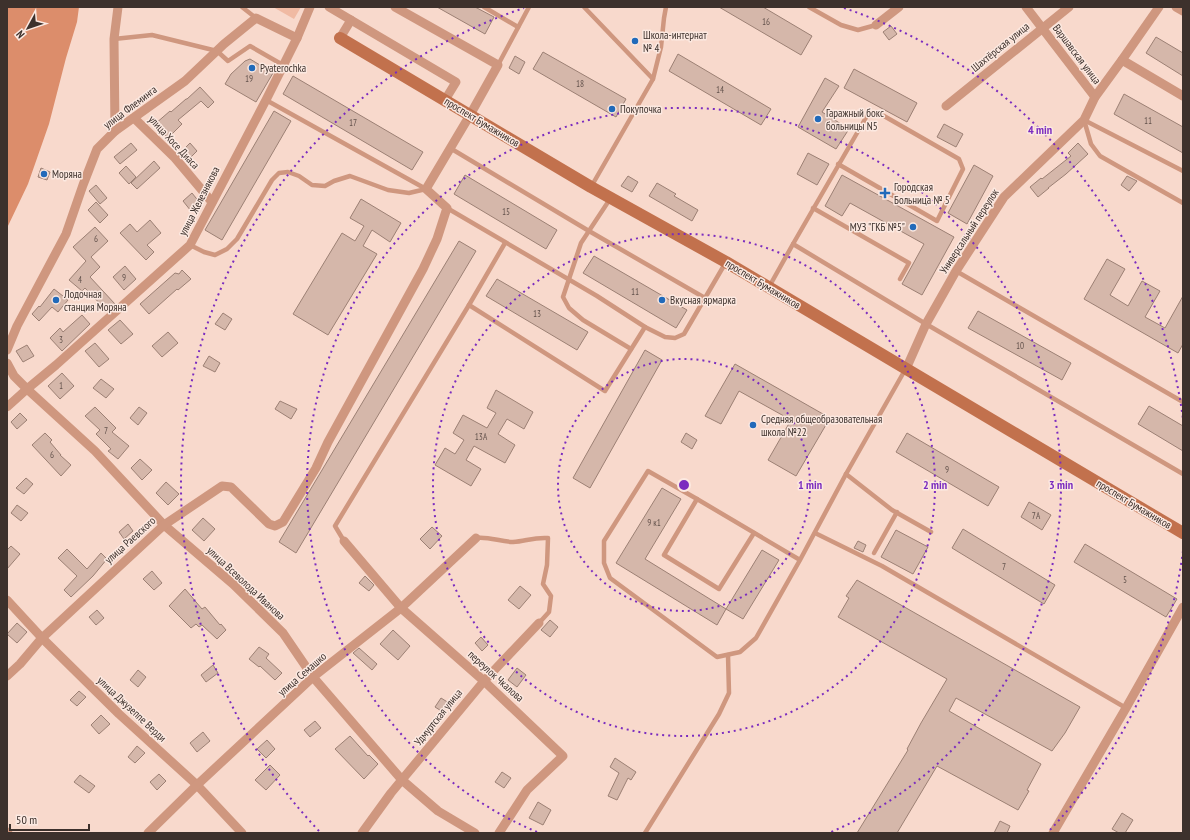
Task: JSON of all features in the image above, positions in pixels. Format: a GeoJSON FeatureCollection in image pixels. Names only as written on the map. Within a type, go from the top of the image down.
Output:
{"type":"FeatureCollection","features":[{"type":"Feature","properties":{"kind":"street"},"geometry":{"type":"LineString","coordinates":[[115,131],[114,39],[118,7]]}},
{"type":"Feature","properties":{"kind":"street","name":"улица Железнякова"},"geometry":{"type":"LineString","coordinates":[[27,389],[56,365],[190,245],[284,65],[310,7]]}},
{"type":"Feature","properties":{"kind":"street"},"geometry":{"type":"LineString","coordinates":[[329,7],[456,82],[445,100]]}},
{"type":"Feature","properties":{"kind":"street"},"geometry":{"type":"LineString","coordinates":[[395,7],[498,65],[426,190],[447,208]]}},
{"type":"Feature","properties":{"kind":"street"},"geometry":{"type":"LineString","coordinates":[[876,26],[899,7]]}},
{"type":"Feature","properties":{"kind":"street","name":"Варшавская улица"},"geometry":{"type":"LineString","coordinates":[[1026,7],[1095,97]]}},
{"type":"Feature","properties":{"kind":"street","name":"Шахтёрская улица"},"geometry":{"type":"LineString","coordinates":[[946,106],[1069,7]]}},
{"type":"Feature","properties":{"kind":"street","name":"Универсальный переулок"},"geometry":{"type":"LineString","coordinates":[[906,369],[926,324],[956,272],[1004,197],[1084,120],[1095,97],[1158,7]]}},
{"type":"Feature","properties":{"kind":"street"},"geometry":{"type":"LineString","coordinates":[[1176,7],[1183,11]]}},
{"type":"Feature","properties":{"kind":"street"},"geometry":{"type":"LineString","coordinates":[[256,18],[297,38]]}},
{"type":"Feature","properties":{"kind":"street","name":"улица Флеминга"},"geometry":{"type":"LineString","coordinates":[[7,350],[17,326],[66,234],[82,185],[97,149],[115,131],[186,81],[217,51],[256,18]]}},
{"type":"Feature","properties":{"kind":"street"},"geometry":{"type":"LineString","coordinates":[[340,38],[351,20]]}},
{"type":"Feature","properties":{"kind":"street","name":"проспект Бумажников"},"geometry":{"type":"LineString","coordinates":[[340,38],[591,187],[769,287],[1183,533]]}},
{"type":"Feature","properties":{"kind":"street"},"geometry":{"type":"LineString","coordinates":[[1122,60],[1183,96]]}},
{"type":"Feature","properties":{"kind":"street","name":"улица Хосе Диаса"},"geometry":{"type":"LineString","coordinates":[[134,118],[175,158],[212,202]]}},
{"type":"Feature","properties":{"kind":"street","name":"улица Раевского"},"geometry":{"type":"LineString","coordinates":[[7,676],[20,664],[42,638],[164,525],[222,486],[231,487],[269,524],[276,526],[283,522],[316,468],[328,442],[423,269],[437,239],[447,208]]}},
{"type":"Feature","properties":{"kind":"street"},"geometry":{"type":"LineString","coordinates":[[7,363],[14,376],[27,389],[7,407]]}},
{"type":"Feature","properties":{"kind":"street","name":"улица Всеволода Иванова"},"geometry":{"type":"LineString","coordinates":[[27,389],[95,451],[164,525],[233,584],[283,634],[313,678],[402,780],[438,811],[474,833]]}},
{"type":"Feature","properties":{"kind":"street","name":"улица Семашко"},"geometry":{"type":"LineString","coordinates":[[148,833],[197,785],[313,678],[401,608],[476,538]]}},
{"type":"Feature","properties":{"kind":"street","name":"переулок Чкалова"},"geometry":{"type":"LineString","coordinates":[[344,541],[401,608],[484,680],[563,756],[527,790],[499,833]]}},
{"type":"Feature","properties":{"kind":"street","name":"улица Джузеппе Верди"},"geometry":{"type":"LineString","coordinates":[[7,600],[42,638],[119,714],[197,785],[242,833]]}},
{"type":"Feature","properties":{"kind":"street"},"geometry":{"type":"LineString","coordinates":[[1053,833],[1183,607]]}},
{"type":"Feature","properties":{"kind":"street","name":"Удмуртская улица"},"geometry":{"type":"LineString","coordinates":[[362,833],[402,780],[484,680],[539,623]]}},
{"type":"Feature","properties":{"kind":"lane"},"geometry":{"type":"LineString","coordinates":[[242,7],[256,18]]}},
{"type":"Feature","properties":{"kind":"lane"},"geometry":{"type":"LineString","coordinates":[[484,7],[518,27]]}},
{"type":"Feature","properties":{"kind":"lane"},"geometry":{"type":"LineString","coordinates":[[498,65],[529,7]]}},
{"type":"Feature","properties":{"kind":"lane"},"geometry":{"type":"LineString","coordinates":[[584,7],[653,79]]}},
{"type":"Feature","properties":{"kind":"lane"},"geometry":{"type":"LineString","coordinates":[[591,187],[653,79],[661,46],[666,7]]}},
{"type":"Feature","properties":{"kind":"lane"},"geometry":{"type":"LineString","coordinates":[[809,7],[841,25],[858,30],[876,26]]}},
{"type":"Feature","properties":{"kind":"lane"},"geometry":{"type":"LineString","coordinates":[[114,39],[152,35],[217,51],[228,61],[250,46],[284,65]]}},
{"type":"Feature","properties":{"kind":"lane"},"geometry":{"type":"LineString","coordinates":[[266,100],[426,190]]}},
{"type":"Feature","properties":{"kind":"lane"},"geometry":{"type":"LineString","coordinates":[[769,287],[838,164],[868,114],[877,112],[959,159],[963,169],[937,221],[838,164]]}},
{"type":"Feature","properties":{"kind":"lane"},"geometry":{"type":"LineString","coordinates":[[1084,120],[1183,171]]}},
{"type":"Feature","properties":{"kind":"lane"},"geometry":{"type":"LineString","coordinates":[[1084,120],[1091,144],[1100,156],[1183,203]]}},
{"type":"Feature","properties":{"kind":"lane"},"geometry":{"type":"LineString","coordinates":[[450,148],[705,298]]}},
{"type":"Feature","properties":{"kind":"lane"},"geometry":{"type":"LineString","coordinates":[[190,245],[204,252],[215,255],[227,250],[237,239],[272,180],[279,173],[288,172],[299,176],[312,185],[325,186],[334,181],[350,176],[388,190],[409,193],[426,190]]}},
{"type":"Feature","properties":{"kind":"lane"},"geometry":{"type":"LineString","coordinates":[[611,197],[581,243],[563,297],[568,308],[582,320],[631,348]]}},
{"type":"Feature","properties":{"kind":"lane"},"geometry":{"type":"LineString","coordinates":[[447,208],[598,296],[645,327],[665,336],[675,338],[684,334],[726,262]]}},
{"type":"Feature","properties":{"kind":"lane"},"geometry":{"type":"LineString","coordinates":[[813,208],[909,263],[900,279]]}},
{"type":"Feature","properties":{"kind":"lane"},"geometry":{"type":"LineString","coordinates":[[344,541],[336,526],[470,304],[505,243]]}},
{"type":"Feature","properties":{"kind":"lane"},"geometry":{"type":"LineString","coordinates":[[793,244],[926,324],[1183,474]]}},
{"type":"Feature","properties":{"kind":"lane"},"geometry":{"type":"LineString","coordinates":[[956,272],[1183,402]]}},
{"type":"Feature","properties":{"kind":"lane"},"geometry":{"type":"LineString","coordinates":[[470,304],[605,391],[645,327]]}},
{"type":"Feature","properties":{"kind":"lane"},"geometry":{"type":"LineString","coordinates":[[800,560],[648,471],[604,541],[604,563],[610,578],[616,583],[717,657],[740,652],[756,638],[800,560],[815,533],[846,474],[906,369]]}},
{"type":"Feature","properties":{"kind":"lane"},"geometry":{"type":"LineString","coordinates":[[846,474],[897,512],[931,532]]}},
{"type":"Feature","properties":{"kind":"lane"},"geometry":{"type":"LineString","coordinates":[[697,499],[664,555],[719,589],[754,533]]}},
{"type":"Feature","properties":{"kind":"lane"},"geometry":{"type":"LineString","coordinates":[[874,553],[897,512]]}},
{"type":"Feature","properties":{"kind":"lane"},"geometry":{"type":"LineString","coordinates":[[815,533],[882,566],[1126,708]]}},
{"type":"Feature","properties":{"kind":"lane"},"geometry":{"type":"LineString","coordinates":[[476,538],[482,537],[514,542],[538,537],[548,538],[547,565],[543,584],[551,596],[549,612],[539,623]]}},
{"type":"Feature","properties":{"kind":"lane"},"geometry":{"type":"LineString","coordinates":[[645,833],[718,714],[729,693],[728,655]]}},
{"type":"Feature","properties":{"kind":"shaded area"},"geometry":{"type":"Polygon","coordinates":[[[7,7],[79,7],[77,22],[49,124],[28,184],[7,228],[7,7]]]}},
{"type":"Feature","properties":{"kind":"shaded area"},"geometry":{"type":"Polygon","coordinates":[[[273,7],[301,7],[294,19],[273,7]]]}},
{"type":"Feature","properties":{"kind":"building"},"geometry":{"type":"Polygon","coordinates":[[[437,7],[475,7],[494,17],[485,34],[437,7]]]}},
{"type":"Feature","properties":{"kind":"building"},"geometry":{"type":"Polygon","coordinates":[[[719,7],[763,7],[812,36],[801,55],[719,7]]]}},
{"type":"Feature","properties":{"kind":"building"},"geometry":{"type":"Polygon","coordinates":[[[891,26],[897,34],[889,40],[883,32],[891,26]]]}},
{"type":"Feature","properties":{"kind":"building"},"geometry":{"type":"Polygon","coordinates":[[[1156,37],[1183,53],[1183,76],[1146,53],[1156,37]]]}},
{"type":"Feature","properties":{"kind":"building"},"geometry":{"type":"Polygon","coordinates":[[[543,52],[626,99],[616,117],[533,69],[543,52]]]}},
{"type":"Feature","properties":{"kind":"building"},"geometry":{"type":"Polygon","coordinates":[[[678,54],[771,109],[761,125],[669,71],[678,54]]]}},
{"type":"Feature","properties":{"kind":"building"},"geometry":{"type":"Polygon","coordinates":[[[515,56],[525,62],[519,74],[509,68],[515,56]]]}},
{"type":"Feature","properties":{"kind":"building"},"geometry":{"type":"Polygon","coordinates":[[[250,59],[273,73],[256,102],[225,84],[231,74],[245,61],[250,59]]]}},
{"type":"Feature","properties":{"kind":"building"},"geometry":{"type":"Polygon","coordinates":[[[854,69],[917,103],[907,122],[844,88],[854,69]]]}},
{"type":"Feature","properties":{"kind":"building"},"geometry":{"type":"Polygon","coordinates":[[[293,76],[423,152],[412,170],[283,94],[293,76]]]}},
{"type":"Feature","properties":{"kind":"building","name":"Гаражный бокс больницы N5"},"geometry":{"type":"Polygon","coordinates":[[[825,78],[839,86],[822,112],[849,129],[836,149],[798,127],[825,78]]]}},
{"type":"Feature","properties":{"kind":"building"},"geometry":{"type":"Polygon","coordinates":[[[200,87],[214,102],[208,108],[201,101],[178,120],[182,124],[168,138],[155,124],[200,87]]]}},
{"type":"Feature","properties":{"kind":"building"},"geometry":{"type":"Polygon","coordinates":[[[1124,94],[1183,127],[1183,153],[1114,114],[1124,94]]]}},
{"type":"Feature","properties":{"kind":"building"},"geometry":{"type":"Polygon","coordinates":[[[274,111],[291,121],[222,240],[205,230],[274,111]]]}},
{"type":"Feature","properties":{"kind":"building"},"geometry":{"type":"Polygon","coordinates":[[[944,124],[963,134],[956,147],[937,137],[944,124]]]}},
{"type":"Feature","properties":{"kind":"building"},"geometry":{"type":"Polygon","coordinates":[[[131,143],[137,150],[120,164],[114,157],[131,143]]]}},
{"type":"Feature","properties":{"kind":"building"},"geometry":{"type":"Polygon","coordinates":[[[190,143],[197,151],[188,160],[181,152],[190,143]]]}},
{"type":"Feature","properties":{"kind":"building"},"geometry":{"type":"Polygon","coordinates":[[[1078,143],[1088,154],[1038,197],[1030,187],[1071,156],[1068,153],[1078,143]]]}},
{"type":"Feature","properties":{"kind":"building"},"geometry":{"type":"Polygon","coordinates":[[[808,153],[829,164],[817,185],[797,174],[808,153]]]}},
{"type":"Feature","properties":{"kind":"building"},"geometry":{"type":"Polygon","coordinates":[[[154,161],[160,168],[137,189],[131,183],[154,161]]]}},
{"type":"Feature","properties":{"kind":"building"},"geometry":{"type":"Polygon","coordinates":[[[974,165],[993,176],[967,224],[948,213],[974,165]]]}},
{"type":"Feature","properties":{"kind":"building"},"geometry":{"type":"Polygon","coordinates":[[[126,166],[136,177],[129,184],[119,173],[126,166]]]}},
{"type":"Feature","properties":{"kind":"building","name":"Моряна"},"geometry":{"type":"Polygon","coordinates":[[[41,168],[50,172],[47,180],[38,177],[41,168]]]}},
{"type":"Feature","properties":{"kind":"building"},"geometry":{"type":"Polygon","coordinates":[[[465,175],[557,230],[546,249],[454,194],[465,175]]]}},
{"type":"Feature","properties":{"kind":"building","name":"МУЗ \"ГКБ №5\""},"geometry":{"type":"Polygon","coordinates":[[[842,175],[954,237],[922,295],[902,284],[924,244],[850,203],[842,216],[825,206],[842,175]]]}},
{"type":"Feature","properties":{"kind":"building"},"geometry":{"type":"Polygon","coordinates":[[[628,176],[638,182],[632,192],[621,186],[628,176]]]}},
{"type":"Feature","properties":{"kind":"building"},"geometry":{"type":"Polygon","coordinates":[[[1127,176],[1137,181],[1129,191],[1121,185],[1127,176]]]}},
{"type":"Feature","properties":{"kind":"building"},"geometry":{"type":"Polygon","coordinates":[[[657,183],[676,194],[674,196],[698,210],[692,221],[649,196],[657,183]]]}},
{"type":"Feature","properties":{"kind":"building"},"geometry":{"type":"Polygon","coordinates":[[[96,185],[107,198],[100,204],[89,191],[96,185]]]}},
{"type":"Feature","properties":{"kind":"building"},"geometry":{"type":"Polygon","coordinates":[[[192,193],[200,203],[191,211],[183,201],[192,193]]]}},
{"type":"Feature","properties":{"kind":"building"},"geometry":{"type":"Polygon","coordinates":[[[361,199],[401,223],[390,242],[372,230],[363,246],[377,254],[328,335],[293,314],[342,233],[355,241],[364,226],[350,218],[361,199]]]}},
{"type":"Feature","properties":{"kind":"building"},"geometry":{"type":"Polygon","coordinates":[[[96,202],[108,215],[100,223],[88,210],[96,202]]]}},
{"type":"Feature","properties":{"kind":"building"},"geometry":{"type":"Polygon","coordinates":[[[150,220],[161,233],[147,245],[154,252],[146,260],[120,233],[130,224],[137,232],[150,220]]]}},
{"type":"Feature","properties":{"kind":"building"},"geometry":{"type":"Polygon","coordinates":[[[95,227],[108,241],[91,257],[100,267],[90,277],[115,304],[107,311],[85,288],[82,291],[69,280],[86,261],[73,247],[95,227]]]}},
{"type":"Feature","properties":{"kind":"building"},"geometry":{"type":"Polygon","coordinates":[[[459,241],[476,251],[296,553],[279,542],[459,241]]]}},
{"type":"Feature","properties":{"kind":"building"},"geometry":{"type":"Polygon","coordinates":[[[594,256],[687,310],[676,328],[583,273],[594,256]]]}},
{"type":"Feature","properties":{"kind":"building"},"geometry":{"type":"Polygon","coordinates":[[[1107,259],[1125,269],[1110,295],[1128,306],[1142,281],[1160,291],[1145,317],[1165,328],[1183,296],[1183,344],[1178,353],[1084,299],[1107,259]]]}},
{"type":"Feature","properties":{"kind":"building"},"geometry":{"type":"Polygon","coordinates":[[[125,266],[136,279],[124,290],[113,277],[125,266]]]}},
{"type":"Feature","properties":{"kind":"building"},"geometry":{"type":"Polygon","coordinates":[[[182,270],[191,279],[178,290],[177,289],[149,314],[140,304],[175,273],[179,274],[182,270]]]}},
{"type":"Feature","properties":{"kind":"building"},"geometry":{"type":"Polygon","coordinates":[[[497,279],[588,332],[577,350],[486,296],[497,279]]]}},
{"type":"Feature","properties":{"kind":"building"},"geometry":{"type":"Polygon","coordinates":[[[54,289],[68,300],[58,312],[52,307],[39,321],[32,314],[39,306],[40,307],[54,289]]]}},
{"type":"Feature","properties":{"kind":"building"},"geometry":{"type":"Polygon","coordinates":[[[978,311],[1071,363],[1062,380],[968,328],[978,311]]]}},
{"type":"Feature","properties":{"kind":"building"},"geometry":{"type":"Polygon","coordinates":[[[223,313],[232,319],[225,330],[215,324],[223,313]]]}},
{"type":"Feature","properties":{"kind":"building"},"geometry":{"type":"Polygon","coordinates":[[[82,315],[90,324],[62,351],[50,338],[60,328],[63,332],[82,315]]]}},
{"type":"Feature","properties":{"kind":"building"},"geometry":{"type":"Polygon","coordinates":[[[120,320],[133,334],[121,344],[108,330],[120,320]]]}},
{"type":"Feature","properties":{"kind":"building"},"geometry":{"type":"Polygon","coordinates":[[[168,332],[178,343],[162,357],[152,346],[168,332]]]}},
{"type":"Feature","properties":{"kind":"building"},"geometry":{"type":"Polygon","coordinates":[[[95,343],[109,359],[99,367],[85,351],[95,343]]]}},
{"type":"Feature","properties":{"kind":"building"},"geometry":{"type":"Polygon","coordinates":[[[27,345],[34,356],[23,362],[16,351],[27,345]]]}},
{"type":"Feature","properties":{"kind":"building"},"geometry":{"type":"Polygon","coordinates":[[[645,350],[662,360],[590,488],[573,478],[645,350]]]}},
{"type":"Feature","properties":{"kind":"building"},"geometry":{"type":"Polygon","coordinates":[[[209,356],[220,363],[215,372],[203,366],[209,356]]]}},
{"type":"Feature","properties":{"kind":"building"},"geometry":{"type":"Polygon","coordinates":[[[735,364],[830,418],[796,476],[768,460],[791,420],[739,391],[721,424],[705,416],[735,364]]]}},
{"type":"Feature","properties":{"kind":"building"},"geometry":{"type":"Polygon","coordinates":[[[62,373],[74,386],[60,399],[48,386],[62,373]]]}},
{"type":"Feature","properties":{"kind":"building"},"geometry":{"type":"Polygon","coordinates":[[[101,379],[114,389],[106,398],[93,388],[101,379]]]}},
{"type":"Feature","properties":{"kind":"building"},"geometry":{"type":"Polygon","coordinates":[[[496,390],[533,412],[524,429],[507,419],[498,434],[515,445],[505,463],[474,446],[466,460],[481,469],[471,486],[435,465],[445,448],[455,454],[464,440],[453,433],[463,415],[487,428],[496,413],[487,408],[496,390]]]}},
{"type":"Feature","properties":{"kind":"building"},"geometry":{"type":"Polygon","coordinates":[[[280,401],[297,409],[291,419],[275,409],[280,401]]]}},
{"type":"Feature","properties":{"kind":"building"},"geometry":{"type":"Polygon","coordinates":[[[1149,406],[1183,426],[1183,451],[1138,424],[1149,406]]]}},
{"type":"Feature","properties":{"kind":"building"},"geometry":{"type":"Polygon","coordinates":[[[95,407],[116,428],[112,432],[129,446],[118,459],[108,451],[111,449],[96,434],[100,430],[85,416],[95,407]]]}},
{"type":"Feature","properties":{"kind":"building"},"geometry":{"type":"Polygon","coordinates":[[[139,407],[147,413],[138,425],[130,418],[139,407]]]}},
{"type":"Feature","properties":{"kind":"building"},"geometry":{"type":"Polygon","coordinates":[[[20,413],[27,420],[17,429],[11,422],[20,413]]]}},
{"type":"Feature","properties":{"kind":"building"},"geometry":{"type":"Polygon","coordinates":[[[45,433],[52,440],[50,442],[60,455],[71,465],[61,476],[32,445],[45,433]]]}},
{"type":"Feature","properties":{"kind":"building"},"geometry":{"type":"Polygon","coordinates":[[[686,433],[697,440],[692,449],[681,442],[686,433]]]}},
{"type":"Feature","properties":{"kind":"building"},"geometry":{"type":"Polygon","coordinates":[[[907,433],[999,487],[988,506],[896,452],[907,433]]]}},
{"type":"Feature","properties":{"kind":"building"},"geometry":{"type":"Polygon","coordinates":[[[140,459],[152,470],[142,480],[131,468],[140,459]]]}},
{"type":"Feature","properties":{"kind":"building"},"geometry":{"type":"Polygon","coordinates":[[[26,478],[33,484],[24,494],[16,488],[26,478]]]}},
{"type":"Feature","properties":{"kind":"building"},"geometry":{"type":"Polygon","coordinates":[[[166,482],[179,494],[168,505],[156,493],[166,482]]]}},
{"type":"Feature","properties":{"kind":"building"},"geometry":{"type":"Polygon","coordinates":[[[662,488],[681,499],[645,559],[726,609],[717,625],[616,563],[662,488]]]}},
{"type":"Feature","properties":{"kind":"building"},"geometry":{"type":"Polygon","coordinates":[[[1029,502],[1051,515],[1042,530],[1021,517],[1029,502]]]}},
{"type":"Feature","properties":{"kind":"building"},"geometry":{"type":"Polygon","coordinates":[[[17,505],[28,513],[21,521],[11,513],[17,505]]]}},
{"type":"Feature","properties":{"kind":"building"},"geometry":{"type":"Polygon","coordinates":[[[203,518],[215,529],[204,541],[192,530],[203,518]]]}},
{"type":"Feature","properties":{"kind":"building"},"geometry":{"type":"Polygon","coordinates":[[[128,524],[133,531],[124,539],[119,532],[128,524]]]}},
{"type":"Feature","properties":{"kind":"building"},"geometry":{"type":"Polygon","coordinates":[[[432,527],[442,536],[430,549],[420,539],[432,527]]]}},
{"type":"Feature","properties":{"kind":"building"},"geometry":{"type":"Polygon","coordinates":[[[963,529],[1055,585],[1044,604],[952,548],[963,529]]]}},
{"type":"Feature","properties":{"kind":"building"},"geometry":{"type":"Polygon","coordinates":[[[896,530],[928,547],[913,574],[881,557],[896,530]]]}},
{"type":"Feature","properties":{"kind":"building"},"geometry":{"type":"Polygon","coordinates":[[[858,541],[866,545],[863,552],[854,548],[858,541]]]}},
{"type":"Feature","properties":{"kind":"building"},"geometry":{"type":"Polygon","coordinates":[[[1085,544],[1177,599],[1166,617],[1074,562],[1085,544]]]}},
{"type":"Feature","properties":{"kind":"building"},"geometry":{"type":"Polygon","coordinates":[[[11,546],[20,554],[7,569],[7,550],[11,546]]]}},
{"type":"Feature","properties":{"kind":"building"},"geometry":{"type":"Polygon","coordinates":[[[67,549],[87,569],[101,553],[107,559],[93,576],[71,597],[64,590],[77,576],[58,558],[67,549]]]}},
{"type":"Feature","properties":{"kind":"building"},"geometry":{"type":"Polygon","coordinates":[[[762,550],[779,560],[743,619],[726,609],[762,550]]]}},
{"type":"Feature","properties":{"kind":"building"},"geometry":{"type":"Polygon","coordinates":[[[152,571],[162,583],[154,590],[143,579],[152,571]]]}},
{"type":"Feature","properties":{"kind":"building"},"geometry":{"type":"Polygon","coordinates":[[[365,576],[374,585],[369,591],[359,583],[365,576]]]}},
{"type":"Feature","properties":{"kind":"building"},"geometry":{"type":"Polygon","coordinates":[[[857,580],[1080,707],[1065,733],[1052,751],[956,698],[949,711],[1041,764],[1027,790],[1029,791],[1018,810],[937,766],[897,833],[857,833],[908,750],[907,749],[921,723],[947,679],[838,617],[849,598],[846,596],[857,580]]]}},
{"type":"Feature","properties":{"kind":"building"},"geometry":{"type":"Polygon","coordinates":[[[520,586],[531,595],[519,609],[508,600],[520,586]]]}},
{"type":"Feature","properties":{"kind":"building"},"geometry":{"type":"Polygon","coordinates":[[[185,589],[202,609],[205,607],[226,630],[217,639],[202,625],[199,627],[196,624],[191,628],[169,606],[185,589]]]}},
{"type":"Feature","properties":{"kind":"building"},"geometry":{"type":"Polygon","coordinates":[[[97,610],[104,618],[96,625],[89,617],[97,610]]]}},
{"type":"Feature","properties":{"kind":"building"},"geometry":{"type":"Polygon","coordinates":[[[550,620],[558,627],[550,637],[541,630],[550,620]]]}},
{"type":"Feature","properties":{"kind":"building"},"geometry":{"type":"Polygon","coordinates":[[[17,623],[27,632],[17,643],[7,634],[17,623]]]}},
{"type":"Feature","properties":{"kind":"building"},"geometry":{"type":"Polygon","coordinates":[[[393,630],[410,646],[398,660],[380,644],[393,630]]]}},
{"type":"Feature","properties":{"kind":"building"},"geometry":{"type":"Polygon","coordinates":[[[481,637],[488,645],[482,651],[475,643],[481,637]]]}},
{"type":"Feature","properties":{"kind":"building"},"geometry":{"type":"Polygon","coordinates":[[[259,647],[269,654],[266,658],[282,673],[275,680],[260,666],[259,667],[249,659],[259,647]]]}},
{"type":"Feature","properties":{"kind":"building"},"geometry":{"type":"Polygon","coordinates":[[[359,648],[377,664],[372,670],[353,653],[359,648]]]}},
{"type":"Feature","properties":{"kind":"building"},"geometry":{"type":"Polygon","coordinates":[[[213,665],[218,673],[206,682],[201,675],[213,665]]]}},
{"type":"Feature","properties":{"kind":"building"},"geometry":{"type":"Polygon","coordinates":[[[517,668],[526,675],[517,687],[508,680],[517,668]]]}},
{"type":"Feature","properties":{"kind":"building"},"geometry":{"type":"Polygon","coordinates":[[[138,670],[146,677],[138,687],[130,680],[138,670]]]}},
{"type":"Feature","properties":{"kind":"building"},"geometry":{"type":"Polygon","coordinates":[[[79,691],[86,697],[77,706],[70,700],[79,691]]]}},
{"type":"Feature","properties":{"kind":"building"},"geometry":{"type":"Polygon","coordinates":[[[441,698],[449,703],[443,712],[435,707],[441,698]]]}},
{"type":"Feature","properties":{"kind":"building"},"geometry":{"type":"Polygon","coordinates":[[[101,715],[110,724],[99,734],[91,725],[101,715]]]}},
{"type":"Feature","properties":{"kind":"building"},"geometry":{"type":"Polygon","coordinates":[[[315,721],[321,728],[310,737],[304,730],[315,721]]]}},
{"type":"Feature","properties":{"kind":"building"},"geometry":{"type":"Polygon","coordinates":[[[203,732],[210,741],[197,752],[190,743],[203,732]]]}},
{"type":"Feature","properties":{"kind":"building"},"geometry":{"type":"Polygon","coordinates":[[[350,736],[368,756],[369,755],[378,764],[364,779],[335,749],[350,736]]]}},
{"type":"Feature","properties":{"kind":"building"},"geometry":{"type":"Polygon","coordinates":[[[267,740],[275,749],[266,758],[257,749],[267,740]]]}},
{"type":"Feature","properties":{"kind":"building"},"geometry":{"type":"Polygon","coordinates":[[[137,746],[145,753],[135,763],[128,757],[137,746]]]}},
{"type":"Feature","properties":{"kind":"building"},"geometry":{"type":"Polygon","coordinates":[[[615,758],[636,772],[631,780],[628,778],[617,800],[608,796],[619,773],[610,767],[615,758]]]}},
{"type":"Feature","properties":{"kind":"building"},"geometry":{"type":"Polygon","coordinates":[[[270,765],[280,775],[266,790],[255,780],[270,765]]]}},
{"type":"Feature","properties":{"kind":"building"},"geometry":{"type":"Polygon","coordinates":[[[502,772],[511,778],[504,788],[495,782],[502,772]]]}},
{"type":"Feature","properties":{"kind":"building"},"geometry":{"type":"Polygon","coordinates":[[[159,774],[166,781],[157,790],[150,782],[159,774]]]}},
{"type":"Feature","properties":{"kind":"building"},"geometry":{"type":"Polygon","coordinates":[[[80,775],[95,786],[89,793],[74,782],[80,775]]]}},
{"type":"Feature","properties":{"kind":"building"},"geometry":{"type":"Polygon","coordinates":[[[538,802],[551,810],[543,825],[529,818],[538,802]]]}},
{"type":"Feature","properties":{"kind":"building"},"geometry":{"type":"Polygon","coordinates":[[[1122,813],[1133,820],[1125,833],[1119,833],[1112,829],[1122,813]]]}},
{"type":"Feature","properties":{"kind":"building"},"geometry":{"type":"Polygon","coordinates":[[[1000,821],[1010,826],[1007,833],[994,833],[1000,821]]]}},
{"type":"Feature","properties":{"kind":"place","name":"Школа-интернат № 4"},"geometry":{"type":"Point","coordinates":[635,41]}},
{"type":"Feature","properties":{"kind":"place","name":"Pyaterochka"},"geometry":{"type":"Point","coordinates":[252,68]}},
{"type":"Feature","properties":{"kind":"place","name":"Покупочка"},"geometry":{"type":"Point","coordinates":[612,109]}},
{"type":"Feature","properties":{"kind":"place","name":"Гаражный бокс больницы N5"},"geometry":{"type":"Point","coordinates":[818,119]}},
{"type":"Feature","properties":{"kind":"place","name":"Моряна"},"geometry":{"type":"Point","coordinates":[44,174]}},
{"type":"Feature","properties":{"kind":"place","name":"Городская Больница № 5"},"geometry":{"type":"Point","coordinates":[885,193]}},
{"type":"Feature","properties":{"kind":"place","name":"МУЗ \"ГКБ №5\""},"geometry":{"type":"Point","coordinates":[913,227]}},
{"type":"Feature","properties":{"kind":"place","name":"Лодочная станция Моряна"},"geometry":{"type":"Point","coordinates":[56,300]}},
{"type":"Feature","properties":{"kind":"place","name":"Вкусная ярмарка"},"geometry":{"type":"Point","coordinates":[662,300]}},
{"type":"Feature","properties":{"kind":"place","name":"Средняя общеобразовательная школа №22"},"geometry":{"type":"Point","coordinates":[753,425]}}]}
